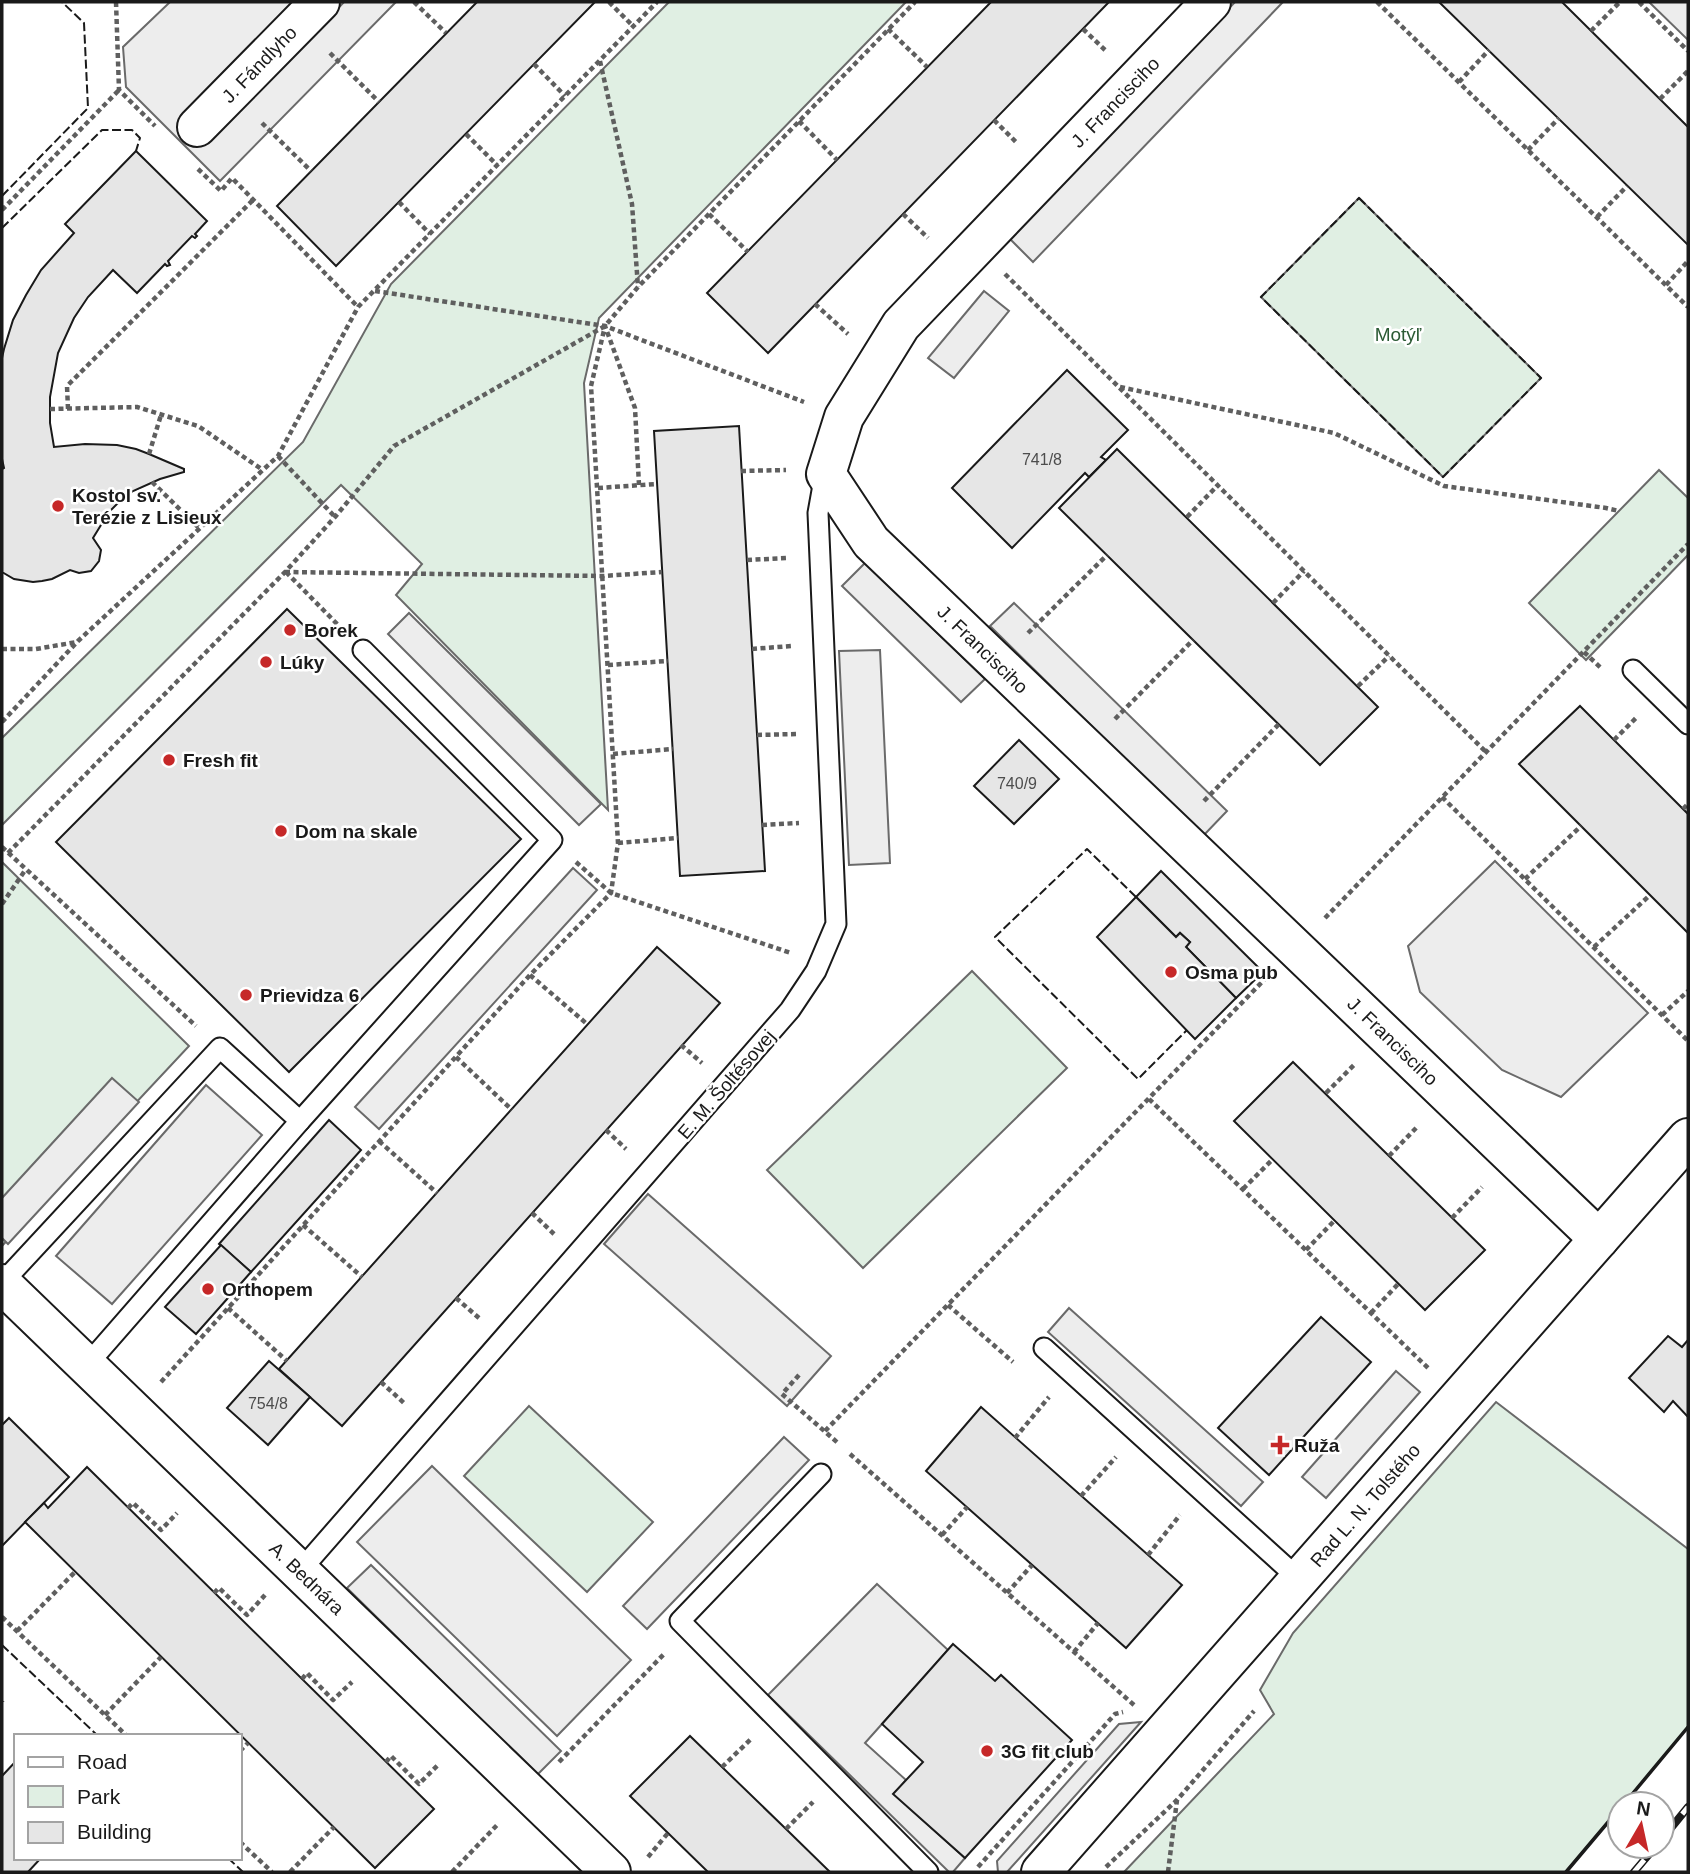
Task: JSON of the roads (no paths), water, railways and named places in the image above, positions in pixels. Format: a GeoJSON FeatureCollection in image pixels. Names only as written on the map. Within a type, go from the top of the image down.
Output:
{"type":"FeatureCollection","features":[{"type":"Feature","properties":{"kind":"street","name":"J. Fándlyho"},"geometry":{"type":"LineString","coordinates":[[197,127],[320,2]]}},
{"type":"Feature","properties":{"kind":"street","name":"J. Francisciho"},"geometry":{"type":"LineString","coordinates":[[1211,2],[901,325],[844,416],[825,474],[871,542],[1599,1239]]}},
{"type":"Feature","properties":{"kind":"street","name":"Rad L. N. Tolstého"},"geometry":{"type":"LineString","coordinates":[[1041,1872],[1688,1138]]}},
{"type":"Feature","properties":{"kind":"street","name":"A. Bednára"},"geometry":{"type":"LineString","coordinates":[[2,1284],[611,1872]]}},
{"type":"Feature","properties":{"kind":"lane","name":"E. M. Šoltésovej"},"geometry":{"type":"LineString","coordinates":[[300,1571],[782,1019],[820,963],[836,924],[818,513],[825,474]]}},
{"type":"Feature","properties":{"kind":"lane"},"geometry":{"type":"LineString","coordinates":[[87,1365],[300,1121],[552,840],[363,650]]}},
{"type":"Feature","properties":{"kind":"lane"},"geometry":{"type":"LineString","coordinates":[[1633,670],[1688,724]]}},
{"type":"Feature","properties":{"kind":"lane"},"geometry":{"type":"LineString","coordinates":[[2,1284],[220,1048],[300,1121]]}},
{"type":"Feature","properties":{"kind":"lane"},"geometry":{"type":"LineString","coordinates":[[1044,1348],[1299,1579]]}},
{"type":"Feature","properties":{"kind":"lane"},"geometry":{"type":"LineString","coordinates":[[821,1474],[680,1622],[928,1872]]}},
{"type":"Feature","properties":{"kind":"railway"},"geometry":{"type":"LineString","coordinates":[[1676,1822],[1688,1807]]}},
{"type":"Feature","properties":{"kind":"railway"},"geometry":{"type":"LineString","coordinates":[[1634,1872],[1644,1860]]}},
{"type":"Feature","properties":{"kind":"place","name":"Kostol sv. Terézie z Lisieux"},"geometry":{"type":"Point","coordinates":[58,506]}},
{"type":"Feature","properties":{"kind":"place","name":"Borek"},"geometry":{"type":"Point","coordinates":[290,630]}},
{"type":"Feature","properties":{"kind":"place","name":"Lúky"},"geometry":{"type":"Point","coordinates":[266,662]}},
{"type":"Feature","properties":{"kind":"place","name":"Fresh fit"},"geometry":{"type":"Point","coordinates":[169,760]}},
{"type":"Feature","properties":{"kind":"place","name":"Dom na skale"},"geometry":{"type":"Point","coordinates":[281,831]}},
{"type":"Feature","properties":{"kind":"place","name":"Osma pub"},"geometry":{"type":"Point","coordinates":[1171,972]}},
{"type":"Feature","properties":{"kind":"place","name":"Prievidza 6"},"geometry":{"type":"Point","coordinates":[246,995]}},
{"type":"Feature","properties":{"kind":"place","name":"Orthopem"},"geometry":{"type":"Point","coordinates":[208,1289]}},
{"type":"Feature","properties":{"kind":"place","name":"Ruža"},"geometry":{"type":"Point","coordinates":[1280,1445]}},
{"type":"Feature","properties":{"kind":"place","name":"3G fit club"},"geometry":{"type":"Point","coordinates":[987,1751]}},
{"type":"Feature","properties":{"kind":"park label","name":"Motýľ"},"geometry":{"type":"Point","coordinates":[1398,334]}}]}
